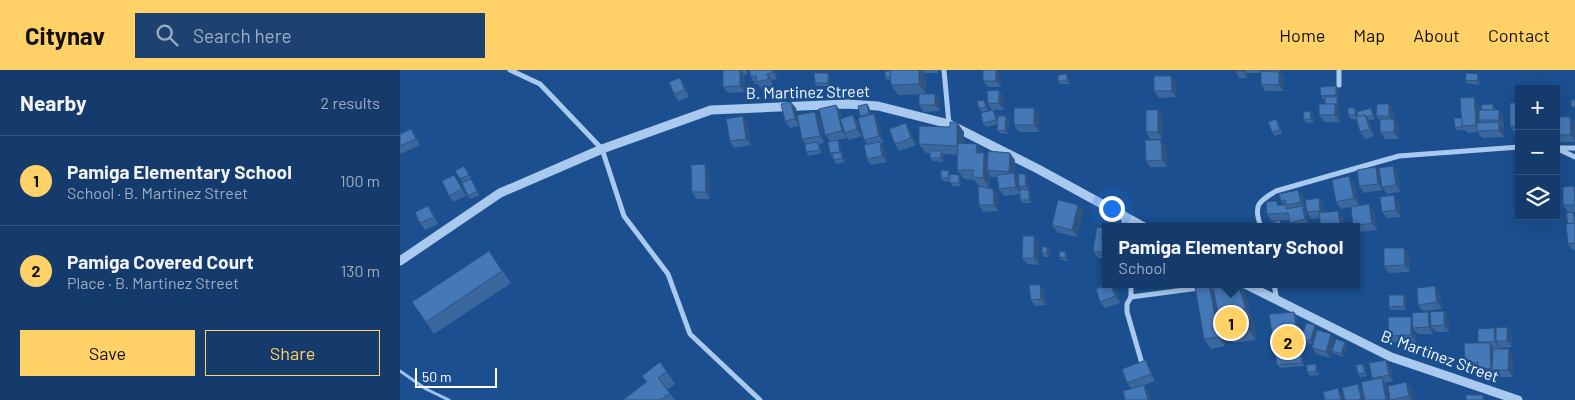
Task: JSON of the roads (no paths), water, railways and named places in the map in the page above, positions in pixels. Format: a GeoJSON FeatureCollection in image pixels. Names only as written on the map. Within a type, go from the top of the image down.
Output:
{"type":"FeatureCollection","features":[{"type":"Feature","properties":{"kind":"street"},"geometry":{"type":"LineString","coordinates":[[510,70],[540,84],[602,149],[624,216],[668,274],[690,334],[760,400]]}},
{"type":"Feature","properties":{"kind":"street"},"geometry":{"type":"LineString","coordinates":[[944,70],[949,124]]}},
{"type":"Feature","properties":{"kind":"street"},"geometry":{"type":"LineString","coordinates":[[1339,70],[1339,85]]}},
{"type":"Feature","properties":{"kind":"street","name":"B. Martinez Street"},"geometry":{"type":"LineString","coordinates":[[400,261],[500,193],[602,149],[711,110],[847,104],[878,106],[949,124],[1038,168],[1137,223]]}},
{"type":"Feature","properties":{"kind":"street"},"geometry":{"type":"LineString","coordinates":[[1260,223],[1256,209],[1261,200],[1276,191],[1399,156],[1515,146]]}},
{"type":"Feature","properties":{"kind":"street"},"geometry":{"type":"LineString","coordinates":[[1560,148],[1575,148]]}},
{"type":"Feature","properties":{"kind":"street"},"geometry":{"type":"LineString","coordinates":[[1560,150],[1575,157]]}},
{"type":"Feature","properties":{"kind":"street"},"geometry":{"type":"LineString","coordinates":[[1124,216],[1125,223]]}},
{"type":"Feature","properties":{"kind":"street"},"geometry":{"type":"LineString","coordinates":[[1131,288],[1127,312],[1141,360]]}},
{"type":"Feature","properties":{"kind":"street"},"geometry":{"type":"LineString","coordinates":[[1131,297],[1199,288]]}},
{"type":"Feature","properties":{"kind":"street","name":"B. Martinez Street"},"geometry":{"type":"LineString","coordinates":[[1253,288],[1391,357],[1518,400]]}},
{"type":"Feature","properties":{"kind":"street"},"geometry":{"type":"LineString","coordinates":[[1275,288],[1277,301]]}},
{"type":"Feature","properties":{"kind":"waterway"},"geometry":{"type":"LineString","coordinates":[[400,371],[426,389],[449,400]]}},
{"type":"Feature","properties":{"kind":"place","name":"Pamiga Elementary School"},"geometry":{"type":"Point","coordinates":[1231,323]}},
{"type":"Feature","properties":{"kind":"place","name":"Pamiga Covered Court"},"geometry":{"type":"Point","coordinates":[1288,342]}}]}
